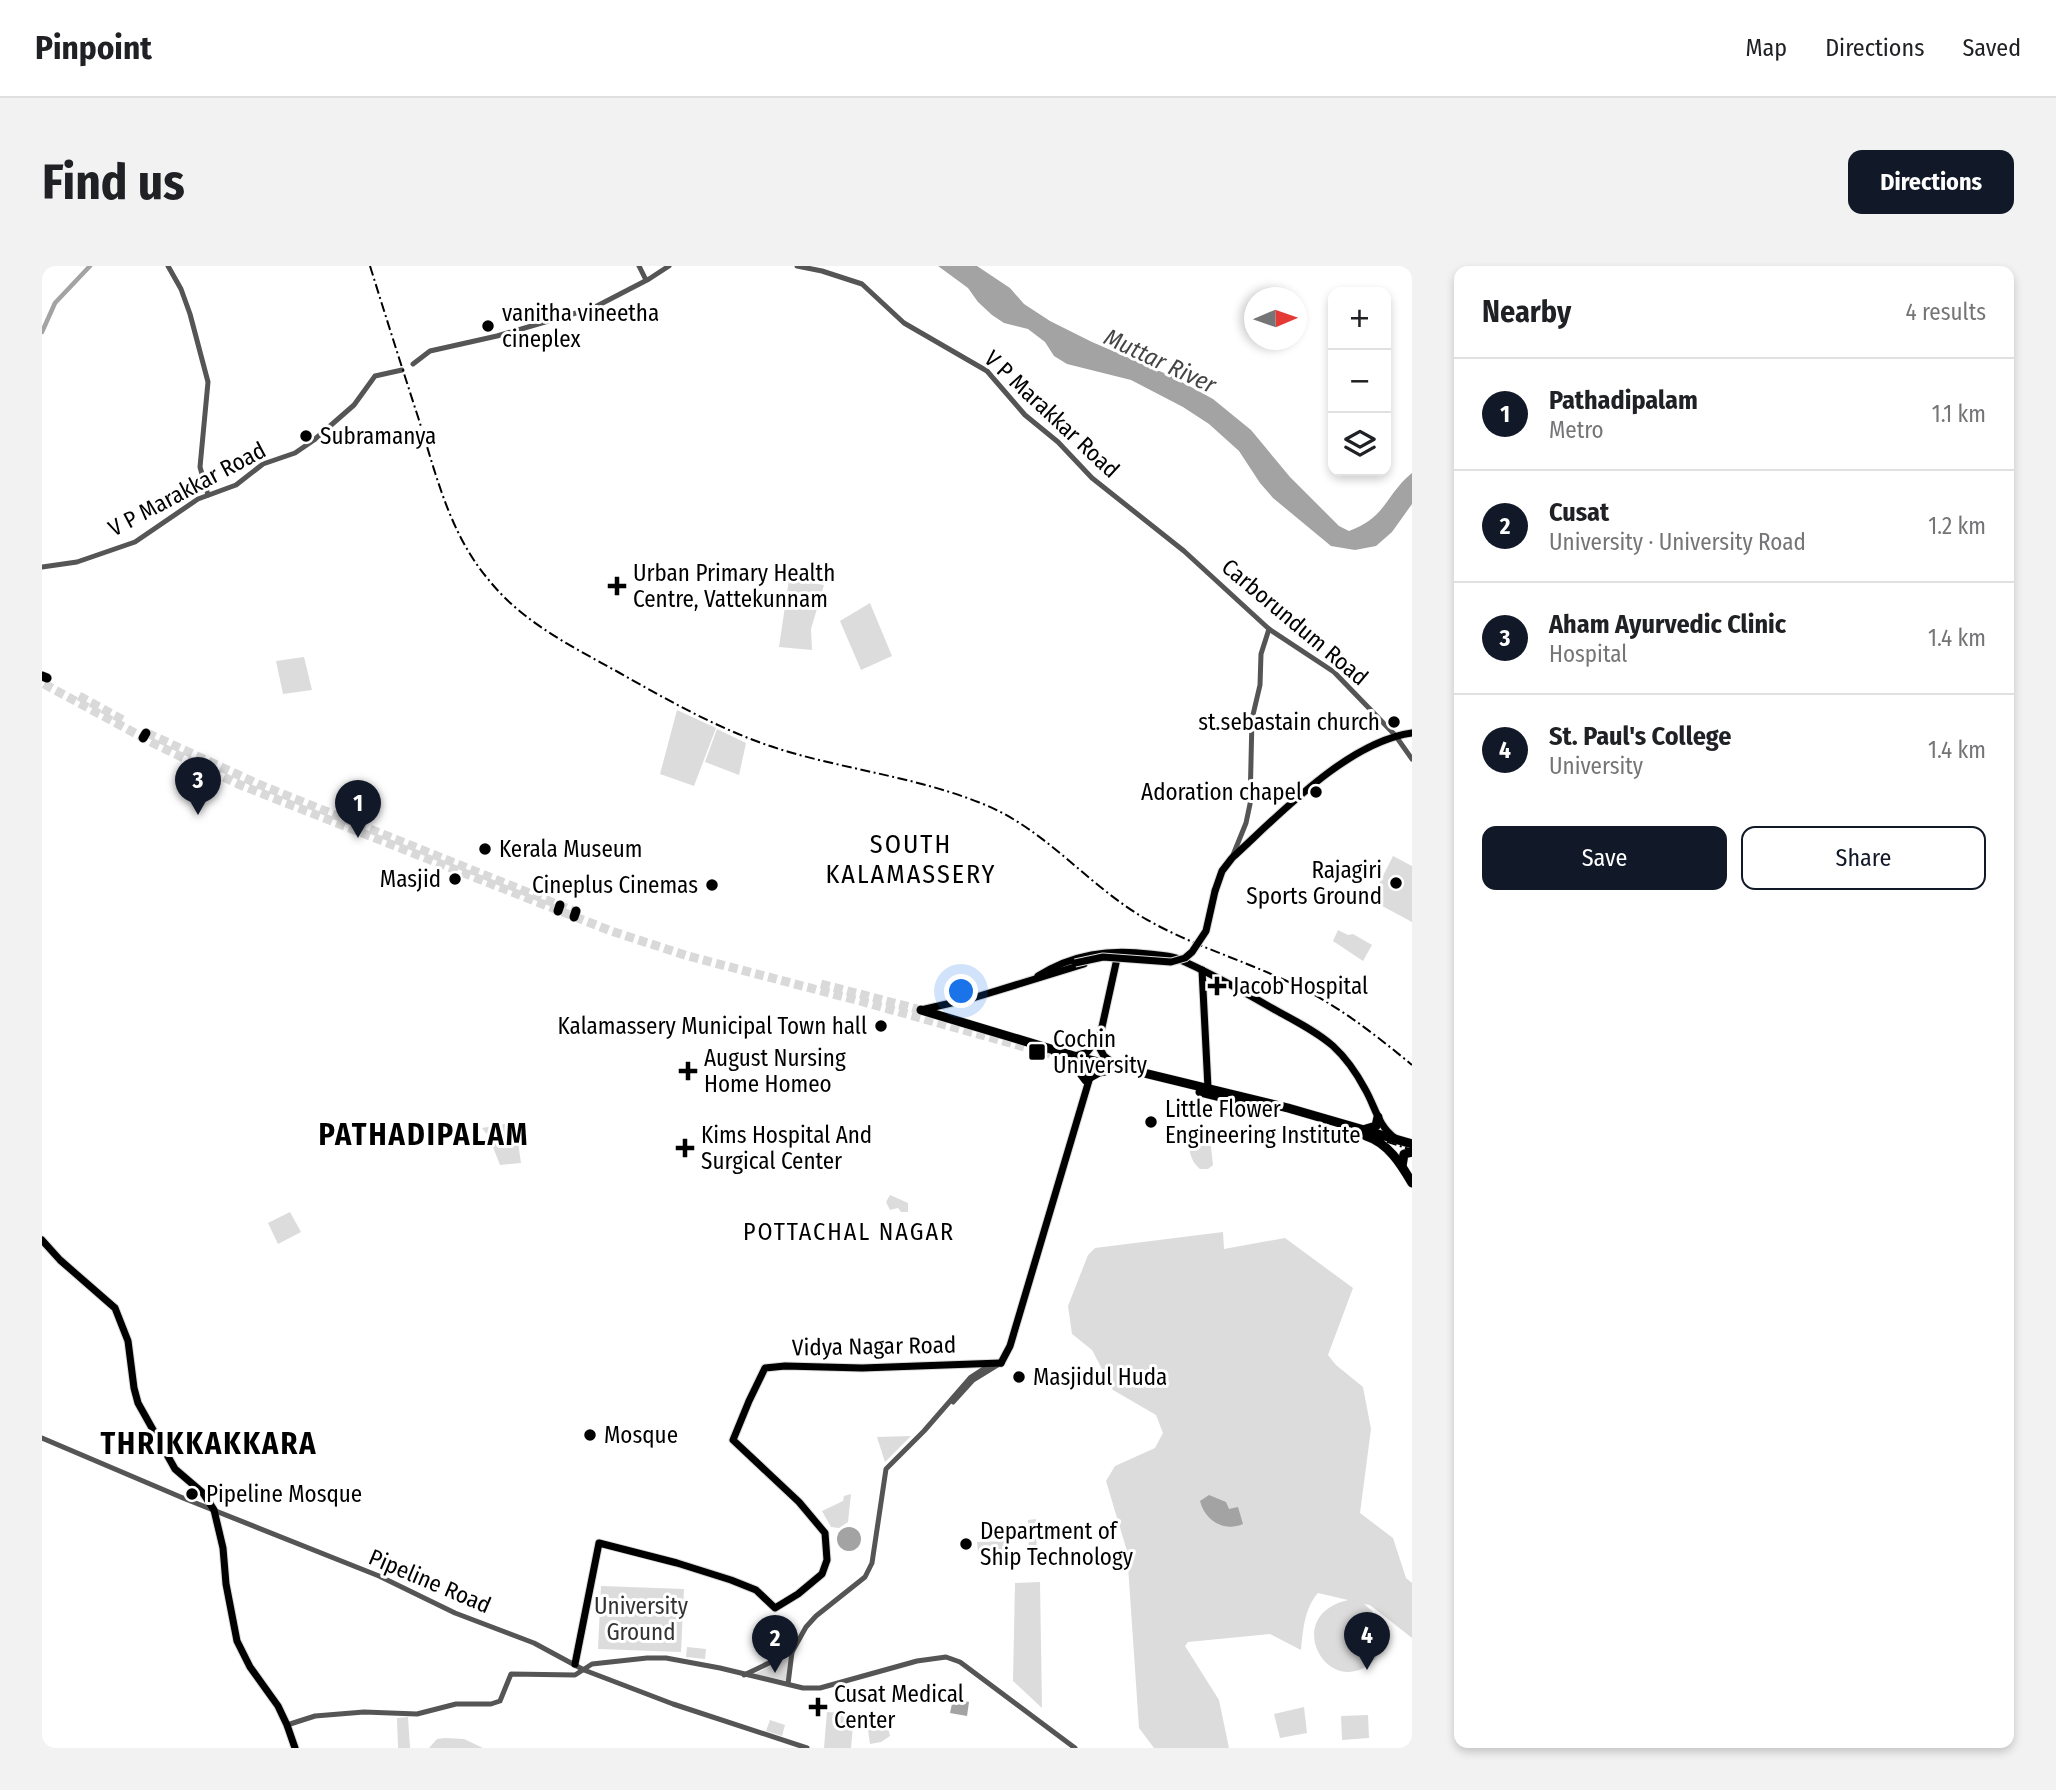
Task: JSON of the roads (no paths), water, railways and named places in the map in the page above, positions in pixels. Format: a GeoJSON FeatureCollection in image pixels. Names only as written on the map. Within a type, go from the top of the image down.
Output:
{"type":"FeatureCollection","features":[{"type":"Feature","properties":{"kind":"highway"},"geometry":{"type":"LineString","coordinates":[[921,1010],[934,1018],[1072,1058],[1412,1144]]}},
{"type":"Feature","properties":{"kind":"highway"},"geometry":{"type":"LineString","coordinates":[[1072,1058],[1088,1079],[1099,1072],[1115,1069],[1208,1088],[1373,1138],[1385,1146],[1412,1183]]}},
{"type":"Feature","properties":{"kind":"highway"},"geometry":{"type":"LineString","coordinates":[[1364,1130],[1376,1126],[1378,1117]]}},
{"type":"Feature","properties":{"kind":"highway"},"geometry":{"type":"LineString","coordinates":[[1402,1166],[1404,1154],[1412,1152]]}},
{"type":"Feature","properties":{"kind":"main road"},"geometry":{"type":"LineString","coordinates":[[921,1010],[973,998],[1060,968],[1103,957],[1182,960],[1192,952],[1206,931],[1215,891],[1222,872],[1232,858],[1309,788],[1359,752],[1395,735],[1412,733]]}},
{"type":"Feature","properties":{"kind":"main road"},"geometry":{"type":"LineString","coordinates":[[1060,968],[1093,953],[1119,951],[1174,957],[1227,981],[1333,1046],[1359,1078],[1388,1133],[1402,1141]]}},
{"type":"Feature","properties":{"kind":"main road"},"geometry":{"type":"LineString","coordinates":[[1115,1069],[1099,1047],[1119,951]]}},
{"type":"Feature","properties":{"kind":"main road"},"geometry":{"type":"LineString","coordinates":[[1060,968],[1092,961],[1116,960],[1189,965]]}},
{"type":"Feature","properties":{"kind":"main road"},"geometry":{"type":"LineString","coordinates":[[1202,970],[1208,1088]]}},
{"type":"Feature","properties":{"kind":"main road"},"geometry":{"type":"LineString","coordinates":[[934,1018],[942,1005]]}},
{"type":"Feature","properties":{"kind":"main road"},"geometry":{"type":"LineString","coordinates":[[1072,1058],[1087,1052],[1100,1036]]}},
{"type":"Feature","properties":{"kind":"main road"},"geometry":{"type":"LineString","coordinates":[[1001,1363],[1088,1079]]}},
{"type":"Feature","properties":{"kind":"main road"},"geometry":{"type":"LineString","coordinates":[[42,1240],[60,1260],[115,1308],[128,1341],[134,1388],[140,1408],[175,1469],[202,1493],[214,1510],[223,1548],[226,1584],[237,1641],[250,1667],[273,1698],[295,1748]]}},
{"type":"Feature","properties":{"kind":"main road","name":"Vidya Nagar Road"},"geometry":{"type":"LineString","coordinates":[[575,1664],[599,1543],[731,1580],[756,1590],[775,1608],[798,1594],[822,1574],[827,1560],[825,1533],[799,1502],[733,1440],[765,1368],[1001,1363]]}},
{"type":"Feature","properties":{"kind":"street"},"geometry":{"type":"LineString","coordinates":[[168,266],[188,306],[208,382],[200,467],[208,495]]}},
{"type":"Feature","properties":{"kind":"street"},"geometry":{"type":"LineString","coordinates":[[639,266],[646,280]]}},
{"type":"Feature","properties":{"kind":"street"},"geometry":{"type":"LineString","coordinates":[[413,364],[430,351],[496,336],[593,308],[668,266]]}},
{"type":"Feature","properties":{"kind":"street","name":"V P Marakkar Road"},"geometry":{"type":"LineString","coordinates":[[797,266],[862,284],[904,323],[987,371],[1025,415],[1058,442],[1092,478],[1201,566]]}},
{"type":"Feature","properties":{"kind":"street","name":"V P Marakkar Road"},"geometry":{"type":"LineString","coordinates":[[42,567],[85,560],[135,542],[178,511],[208,495],[236,485],[262,464],[295,453],[354,405],[375,376],[402,370]]}},
{"type":"Feature","properties":{"kind":"street","name":"Carborundum Road"},"geometry":{"type":"LineString","coordinates":[[1201,566],[1269,629],[1334,672],[1395,735],[1412,759]]}},
{"type":"Feature","properties":{"kind":"street"},"geometry":{"type":"LineString","coordinates":[[1232,858],[1246,823],[1250,804],[1252,719],[1260,685],[1261,654],[1269,629]]}},
{"type":"Feature","properties":{"kind":"street"},"geometry":{"type":"LineString","coordinates":[[788,1684],[792,1652],[806,1628],[816,1616],[865,1577],[872,1563],[886,1469],[924,1431],[971,1377],[985,1367],[1001,1363]]}},
{"type":"Feature","properties":{"kind":"street","name":"Pipeline Road"},"geometry":{"type":"LineString","coordinates":[[42,1438],[379,1576],[455,1613],[534,1643],[584,1670],[673,1704],[807,1748]]}},
{"type":"Feature","properties":{"kind":"street"},"geometry":{"type":"LineString","coordinates":[[744,1675],[792,1652]]}},
{"type":"Feature","properties":{"kind":"street"},"geometry":{"type":"LineString","coordinates":[[287,1725],[315,1716],[341,1716],[364,1712],[418,1714],[456,1704],[491,1704],[500,1701],[511,1674],[575,1675],[592,1664],[647,1658],[666,1658],[803,1688],[820,1688],[917,1661],[946,1657],[960,1662],[1076,1748]]}},
{"type":"Feature","properties":{"kind":"waterway"},"geometry":{"type":"LineString","coordinates":[[42,332],[55,303],[90,266]]}},
{"type":"Feature","properties":{"kind":"tunnel"},"geometry":{"type":"LineString","coordinates":[[44,684],[155,744],[238,784],[611,931],[688,956],[1071,1060]]}},
{"type":"Feature","properties":{"kind":"tunnel"},"geometry":{"type":"LineString","coordinates":[[79,696],[125,721]]}},
{"type":"Feature","properties":{"kind":"tunnel"},"geometry":{"type":"LineString","coordinates":[[147,733],[258,784],[579,913]]}},
{"type":"Feature","properties":{"kind":"tunnel"},"geometry":{"type":"LineString","coordinates":[[821,984],[921,1010]]}},
{"type":"Feature","properties":{"kind":"railway"},"geometry":{"type":"LineString","coordinates":[[370,266],[438,483],[454,523],[475,562],[516,608],[565,642],[659,695],[744,736],[789,752],[908,780],[1001,812],[1044,840],[1102,888],[1144,918],[1181,937],[1313,994],[1357,1022],[1412,1065]]}},
{"type":"Feature","properties":{"kind":"railway"},"geometry":{"type":"LineString","coordinates":[[1038,1050],[1318,1119],[1412,1150]]}},
{"type":"Feature","properties":{"kind":"place","name":"vanitha vineetha cineplex"},"geometry":{"type":"Point","coordinates":[488,326]}},
{"type":"Feature","properties":{"kind":"place","name":"Subramanya"},"geometry":{"type":"Point","coordinates":[306,436]}},
{"type":"Feature","properties":{"kind":"place","name":"Urban Primary Health Centre, Vattekunnam"},"geometry":{"type":"Point","coordinates":[617,586]}},
{"type":"Feature","properties":{"kind":"place","name":"st.sebastain church"},"geometry":{"type":"Point","coordinates":[1394,722]}},
{"type":"Feature","properties":{"kind":"place","name":"Adoration chapel"},"geometry":{"type":"Point","coordinates":[1316,792]}},
{"type":"Feature","properties":{"kind":"place","name":"Aham Ayurvedic Clinic"},"geometry":{"type":"Point","coordinates":[198,815]}},
{"type":"Feature","properties":{"kind":"place","name":"Pathadipalam"},"geometry":{"type":"Point","coordinates":[358,838]}},
{"type":"Feature","properties":{"kind":"place","name":"Kerala Museum"},"geometry":{"type":"Point","coordinates":[485,849]}},
{"type":"Feature","properties":{"kind":"place","name":"Masjid"},"geometry":{"type":"Point","coordinates":[455,879]}},
{"type":"Feature","properties":{"kind":"place","name":"Rajagiri Sports Ground"},"geometry":{"type":"Point","coordinates":[1396,883]}},
{"type":"Feature","properties":{"kind":"place","name":"Cineplus Cinemas"},"geometry":{"type":"Point","coordinates":[712,885]}},
{"type":"Feature","properties":{"kind":"place","name":"Jacob Hospital"},"geometry":{"type":"Point","coordinates":[1217,986]}},
{"type":"Feature","properties":{"kind":"place","name":"Kalamassery Municipal Town hall"},"geometry":{"type":"Point","coordinates":[881,1026]}},
{"type":"Feature","properties":{"kind":"place","name":"Cochin University"},"geometry":{"type":"Point","coordinates":[1037,1052]}},
{"type":"Feature","properties":{"kind":"place","name":"August Nursing Home Homeo"},"geometry":{"type":"Point","coordinates":[688,1071]}},
{"type":"Feature","properties":{"kind":"place","name":"Little Flower Engineering Institute"},"geometry":{"type":"Point","coordinates":[1151,1122]}},
{"type":"Feature","properties":{"kind":"place","name":"Kims Hospital And Surgical Center"},"geometry":{"type":"Point","coordinates":[685,1148]}},
{"type":"Feature","properties":{"kind":"place","name":"Masjidul Huda"},"geometry":{"type":"Point","coordinates":[1019,1377]}},
{"type":"Feature","properties":{"kind":"place","name":"Mosque"},"geometry":{"type":"Point","coordinates":[590,1435]}},
{"type":"Feature","properties":{"kind":"place","name":"Pipeline Mosque"},"geometry":{"type":"Point","coordinates":[192,1494]}},
{"type":"Feature","properties":{"kind":"place","name":"Department of Ship Technology"},"geometry":{"type":"Point","coordinates":[966,1544]}},
{"type":"Feature","properties":{"kind":"place","name":"St. Paul's College"},"geometry":{"type":"Point","coordinates":[1367,1670]}},
{"type":"Feature","properties":{"kind":"place","name":"Cusat"},"geometry":{"type":"Point","coordinates":[775,1673]}},
{"type":"Feature","properties":{"kind":"place","name":"Cusat Medical Center"},"geometry":{"type":"Point","coordinates":[818,1707]}},
{"type":"Feature","properties":{"kind":"district","name":"SOUTH KALAMASSERY"},"geometry":{"type":"Point","coordinates":[911,859]}},
{"type":"Feature","properties":{"kind":"district","name":"PATHADIPALAM"},"geometry":{"type":"Point","coordinates":[424,1135]}},
{"type":"Feature","properties":{"kind":"district","name":"POTTACHAL NAGAR"},"geometry":{"type":"Point","coordinates":[849,1232]}},
{"type":"Feature","properties":{"kind":"district","name":"THRIKKAKKARA"},"geometry":{"type":"Point","coordinates":[209,1444]}},
{"type":"Feature","properties":{"kind":"water label","name":"Muttar River"},"geometry":{"type":"Point","coordinates":[1160,361]}},
{"type":"Feature","properties":{"kind":"park label","name":"University Ground"},"geometry":{"type":"Point","coordinates":[641,1619]}}]}
